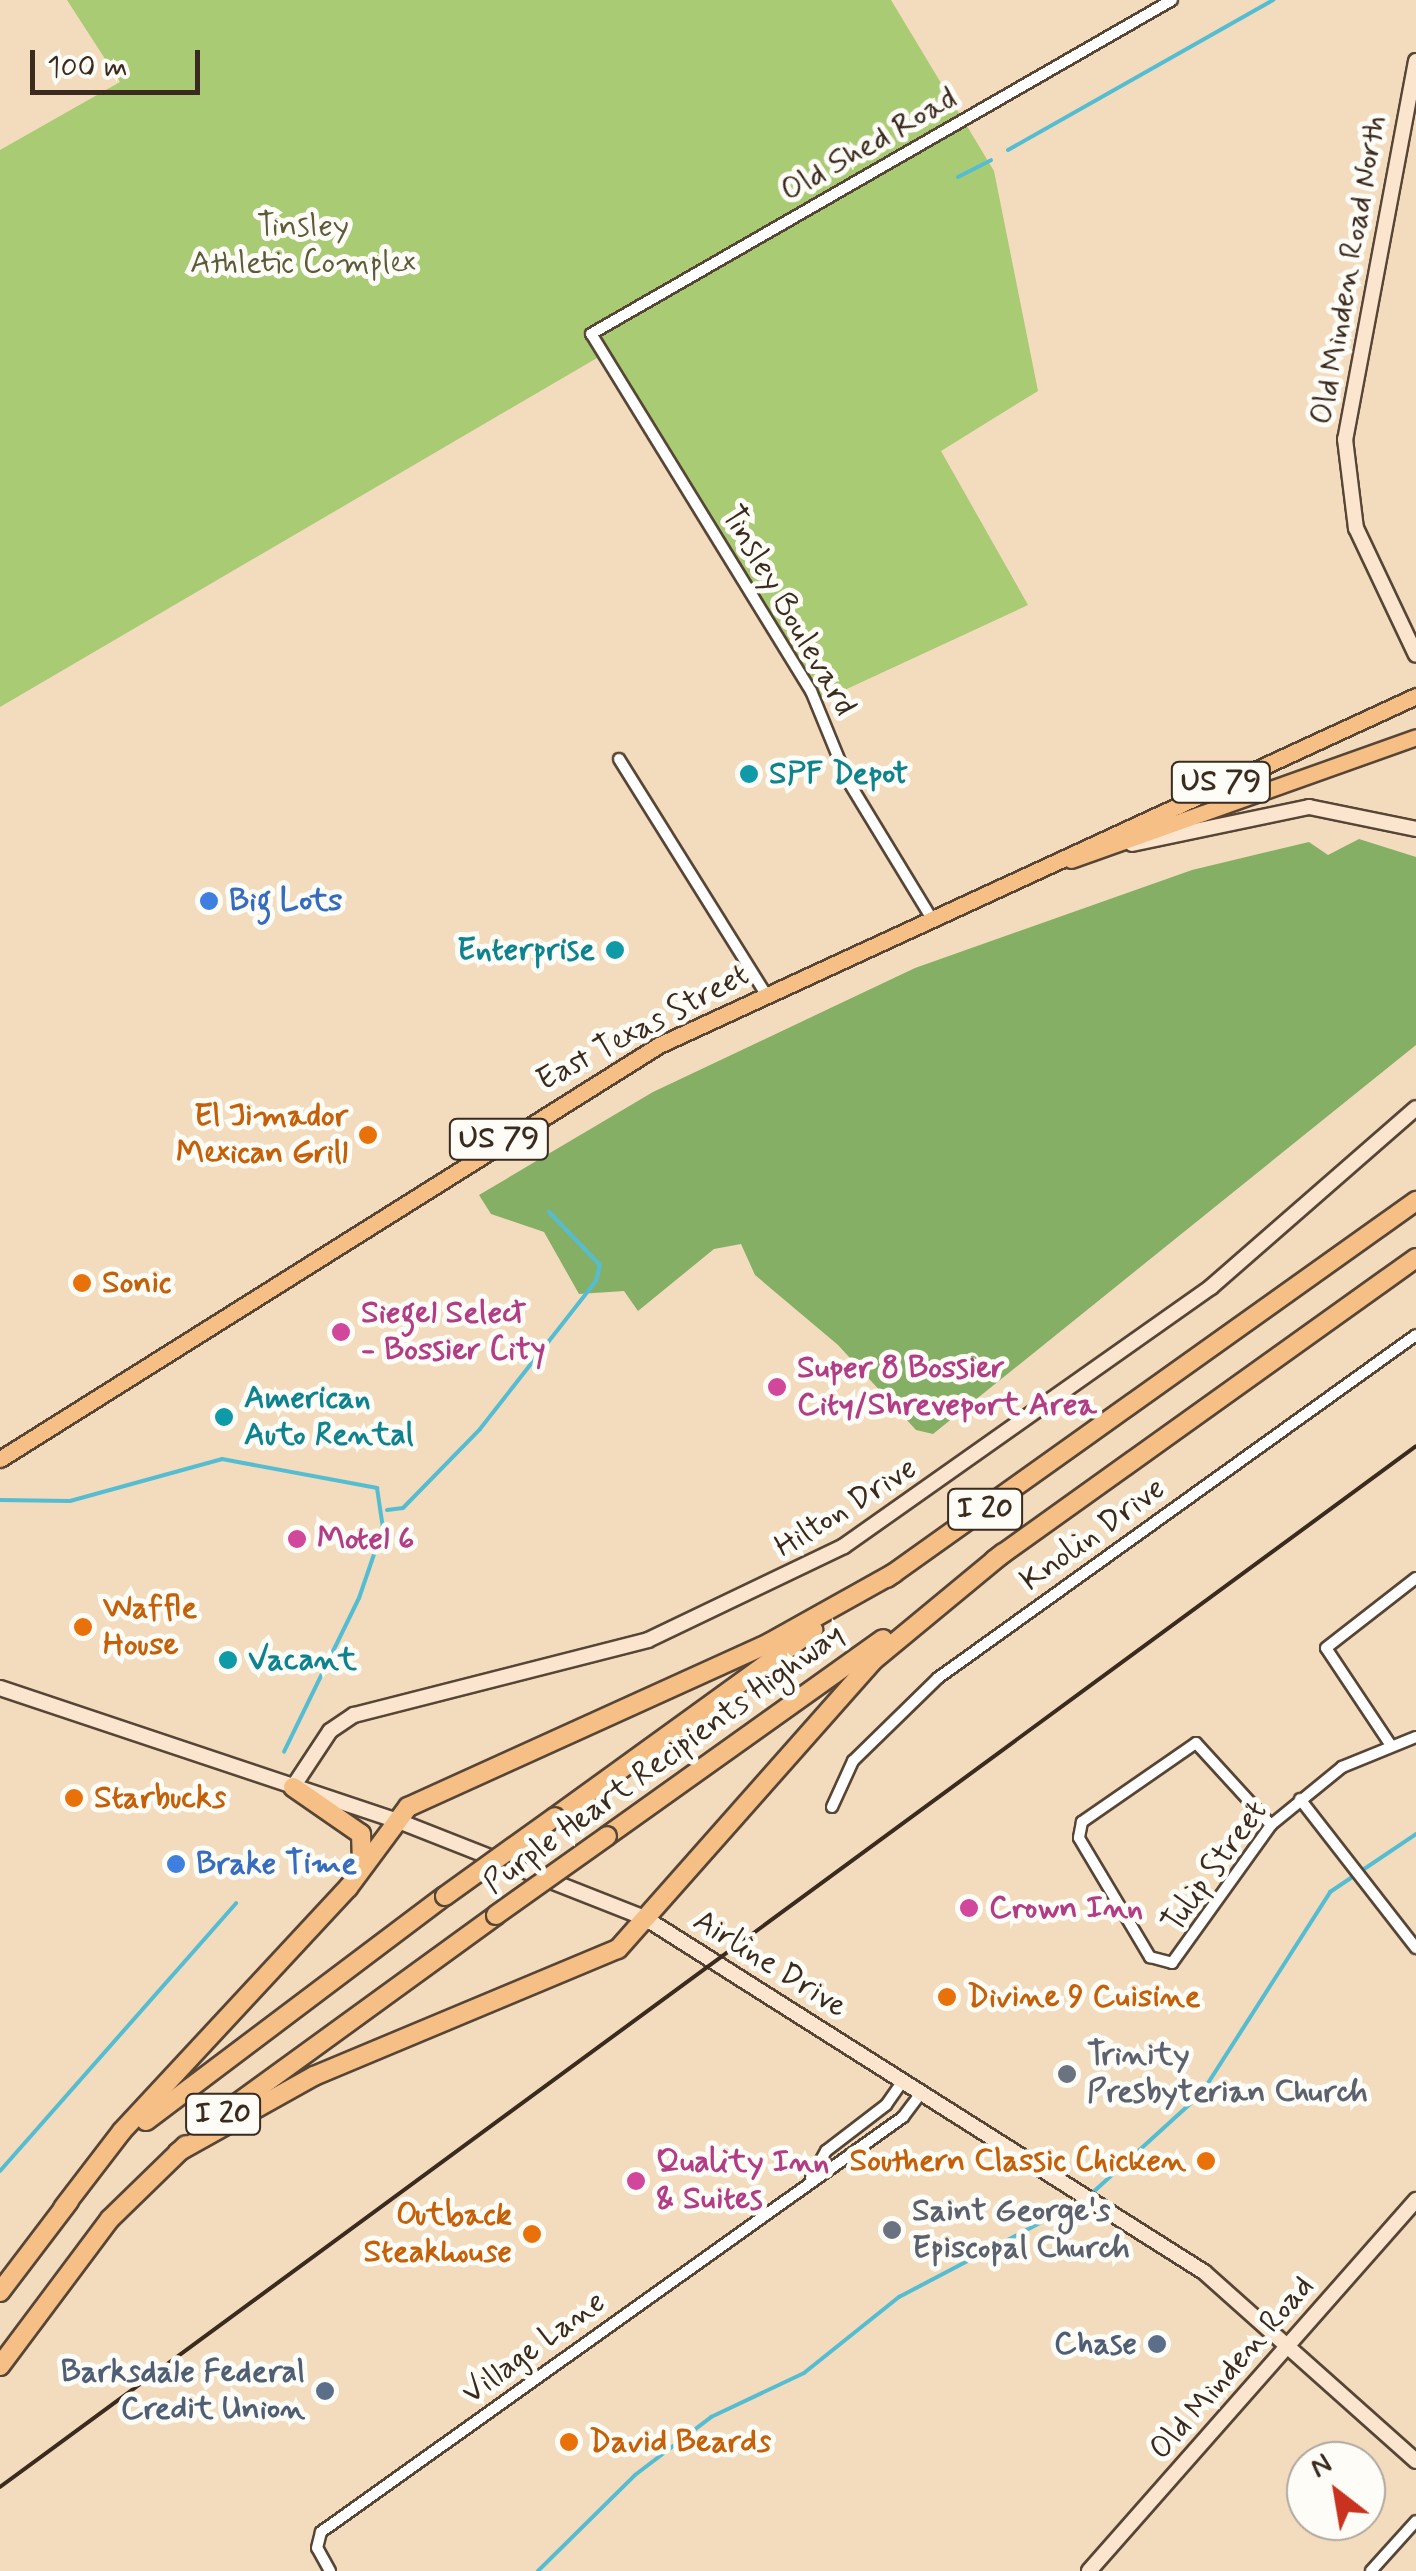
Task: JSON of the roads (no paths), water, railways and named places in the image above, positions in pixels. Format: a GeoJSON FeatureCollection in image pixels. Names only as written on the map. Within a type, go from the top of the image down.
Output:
{"type":"FeatureCollection","features":[{"type":"Feature","properties":{"kind":"highway","name":"Purple Heart Recipients Highway"},"geometry":{"type":"LineString","coordinates":[[0,2292],[63,2208],[186,2085],[1416,1201]]}},
{"type":"Feature","properties":{"kind":"highway","name":"Purple Heart Recipients Highway"},"geometry":{"type":"LineString","coordinates":[[0,2366],[74,2262],[178,2152],[496,1915],[1416,1258]]}},
{"type":"Feature","properties":{"kind":"highway"},"geometry":{"type":"LineString","coordinates":[[178,2152],[314,2076],[618,1950],[876,1660],[1003,1554]]}},
{"type":"Feature","properties":{"kind":"highway"},"geometry":{"type":"LineString","coordinates":[[63,2208],[122,2130],[348,1888],[417,1800],[769,1643],[894,1573]]}},
{"type":"Feature","properties":{"kind":"highway"},"geometry":{"type":"LineString","coordinates":[[293,1787],[366,1842],[348,1888]]}},
{"type":"Feature","properties":{"kind":"main road","name":"Old Minden Road North"},"geometry":{"type":"LineString","coordinates":[[1416,60],[1345,439],[1356,528],[1416,655]]}},
{"type":"Feature","properties":{"kind":"main road","name":"East Texas Street"},"geometry":{"type":"LineString","coordinates":[[0,1460],[516,1128],[764,993],[1416,696]]}},
{"type":"Feature","properties":{"kind":"main road","name":"East Texas Street"},"geometry":{"type":"LineString","coordinates":[[1029,874],[1416,737]]}},
{"type":"Feature","properties":{"kind":"main road"},"geometry":{"type":"LineString","coordinates":[[1092,852],[1273,810],[1337,807],[1416,828]]}},
{"type":"Feature","properties":{"kind":"main road","name":"Hilton Drive"},"geometry":{"type":"LineString","coordinates":[[293,1787],[330,1731],[354,1715],[648,1640],[812,1566],[1211,1287],[1416,1108]]}},
{"type":"Feature","properties":{"kind":"main road","name":"Airline Drive"},"geometry":{"type":"LineString","coordinates":[[0,1688],[402,1822],[645,1918],[1209,2276],[1290,2343],[1416,2460]]}},
{"type":"Feature","properties":{"kind":"main road","name":"Old Minden Road"},"geometry":{"type":"LineString","coordinates":[[1088,2571],[1416,2200]]}},
{"type":"Feature","properties":{"kind":"street","name":"Old Shed Road"},"geometry":{"type":"LineString","coordinates":[[591,334],[1172,0]]}},
{"type":"Feature","properties":{"kind":"street","name":"Tinsley Boulevard"},"geometry":{"type":"LineString","coordinates":[[591,334],[811,691],[848,781],[932,918]]}},
{"type":"Feature","properties":{"kind":"street"},"geometry":{"type":"LineString","coordinates":[[619,758],[764,993]]}},
{"type":"Feature","properties":{"kind":"street","name":"Knolin Drive"},"geometry":{"type":"LineString","coordinates":[[832,1808],[853,1761],[938,1678],[1416,1335]]}},
{"type":"Feature","properties":{"kind":"street"},"geometry":{"type":"LineString","coordinates":[[1390,1744],[1325,1655],[1416,1578]]}},
{"type":"Feature","properties":{"kind":"street","name":"Tulip Street"},"geometry":{"type":"LineString","coordinates":[[1272,1824],[1196,1743],[1079,1829],[1156,1963],[1186,1953],[1272,1824],[1300,1798],[1390,1744],[1416,1737]]}},
{"type":"Feature","properties":{"kind":"street"},"geometry":{"type":"LineString","coordinates":[[1300,1798],[1416,1948]]}},
{"type":"Feature","properties":{"kind":"street","name":"Village Lane"},"geometry":{"type":"LineString","coordinates":[[811,2178],[826,2150],[886,2105],[902,2081]]}},
{"type":"Feature","properties":{"kind":"street","name":"Village Lane"},"geometry":{"type":"LineString","coordinates":[[330,2571],[316,2546],[321,2532],[811,2178],[903,2117],[921,2092]]}},
{"type":"Feature","properties":{"kind":"street"},"geometry":{"type":"LineString","coordinates":[[1372,2571],[1416,2520]]}},
{"type":"Feature","properties":{"kind":"waterway"},"geometry":{"type":"LineString","coordinates":[[1008,150],[1273,0]]}},
{"type":"Feature","properties":{"kind":"waterway"},"geometry":{"type":"LineString","coordinates":[[958,177],[991,160]]}},
{"type":"Feature","properties":{"kind":"waterway"},"geometry":{"type":"LineString","coordinates":[[387,1510],[403,1508],[480,1429],[596,1281],[600,1265],[549,1212]]}},
{"type":"Feature","properties":{"kind":"waterway"},"geometry":{"type":"LineString","coordinates":[[0,1500],[70,1501],[222,1459],[377,1488],[383,1528],[359,1598],[284,1752]]}},
{"type":"Feature","properties":{"kind":"waterway"},"geometry":{"type":"LineString","coordinates":[[1090,2195],[1201,2094],[1330,1892],[1416,1834]]}},
{"type":"Feature","properties":{"kind":"waterway"},"geometry":{"type":"LineString","coordinates":[[0,2171],[236,1903]]}},
{"type":"Feature","properties":{"kind":"waterway"},"geometry":{"type":"LineString","coordinates":[[538,2571],[635,2475],[711,2417],[804,2373],[899,2297],[1082,2201]]}},
{"type":"Feature","properties":{"kind":"railway"},"geometry":{"type":"LineString","coordinates":[[0,2487],[1416,1446]]}},
{"type":"Feature","properties":{"kind":"place","name":"SPF Depot"},"geometry":{"type":"Point","coordinates":[749,774]}},
{"type":"Feature","properties":{"kind":"place","name":"Big Lots"},"geometry":{"type":"Point","coordinates":[209,901]}},
{"type":"Feature","properties":{"kind":"place","name":"Enterprise"},"geometry":{"type":"Point","coordinates":[615,950]}},
{"type":"Feature","properties":{"kind":"place","name":"El Jimador Mexican Grill"},"geometry":{"type":"Point","coordinates":[368,1135]}},
{"type":"Feature","properties":{"kind":"place","name":"Sonic"},"geometry":{"type":"Point","coordinates":[82,1283]}},
{"type":"Feature","properties":{"kind":"place","name":"Siegel Select - Bossier City"},"geometry":{"type":"Point","coordinates":[341,1332]}},
{"type":"Feature","properties":{"kind":"place","name":"Super 8 Bossier City/Shreveport Area"},"geometry":{"type":"Point","coordinates":[777,1387]}},
{"type":"Feature","properties":{"kind":"place","name":"American Auto Rental"},"geometry":{"type":"Point","coordinates":[224,1417]}},
{"type":"Feature","properties":{"kind":"place","name":"Motel 6"},"geometry":{"type":"Point","coordinates":[297,1539]}},
{"type":"Feature","properties":{"kind":"place","name":"Waffle House"},"geometry":{"type":"Point","coordinates":[83,1627]}},
{"type":"Feature","properties":{"kind":"place","name":"Vacant"},"geometry":{"type":"Point","coordinates":[228,1660]}},
{"type":"Feature","properties":{"kind":"place","name":"Starbucks"},"geometry":{"type":"Point","coordinates":[74,1798]}},
{"type":"Feature","properties":{"kind":"place","name":"Brake Time"},"geometry":{"type":"Point","coordinates":[176,1864]}},
{"type":"Feature","properties":{"kind":"place","name":"Crown Inn"},"geometry":{"type":"Point","coordinates":[969,1908]}},
{"type":"Feature","properties":{"kind":"place","name":"Divine 9 Cuisine"},"geometry":{"type":"Point","coordinates":[947,1997]}},
{"type":"Feature","properties":{"kind":"place","name":"Trinity Presbyterian Church"},"geometry":{"type":"Point","coordinates":[1067,2074]}},
{"type":"Feature","properties":{"kind":"place","name":"Southern Classic Chicken"},"geometry":{"type":"Point","coordinates":[1206,2161]}},
{"type":"Feature","properties":{"kind":"place","name":"Quality Inn & Suites"},"geometry":{"type":"Point","coordinates":[636,2181]}},
{"type":"Feature","properties":{"kind":"place","name":"Saint George's Episcopal Church"},"geometry":{"type":"Point","coordinates":[892,2230]}},
{"type":"Feature","properties":{"kind":"place","name":"Outback Steakhouse"},"geometry":{"type":"Point","coordinates":[532,2234]}},
{"type":"Feature","properties":{"kind":"place","name":"Chase"},"geometry":{"type":"Point","coordinates":[1157,2344]}},
{"type":"Feature","properties":{"kind":"place","name":"Barksdale Federal Credit Union"},"geometry":{"type":"Point","coordinates":[325,2391]}},
{"type":"Feature","properties":{"kind":"place","name":"David Beards"},"geometry":{"type":"Point","coordinates":[569,2442]}},
{"type":"Feature","properties":{"kind":"park label","name":"Tinsley Athletic Complex"},"geometry":{"type":"Point","coordinates":[303,246]}}]}
